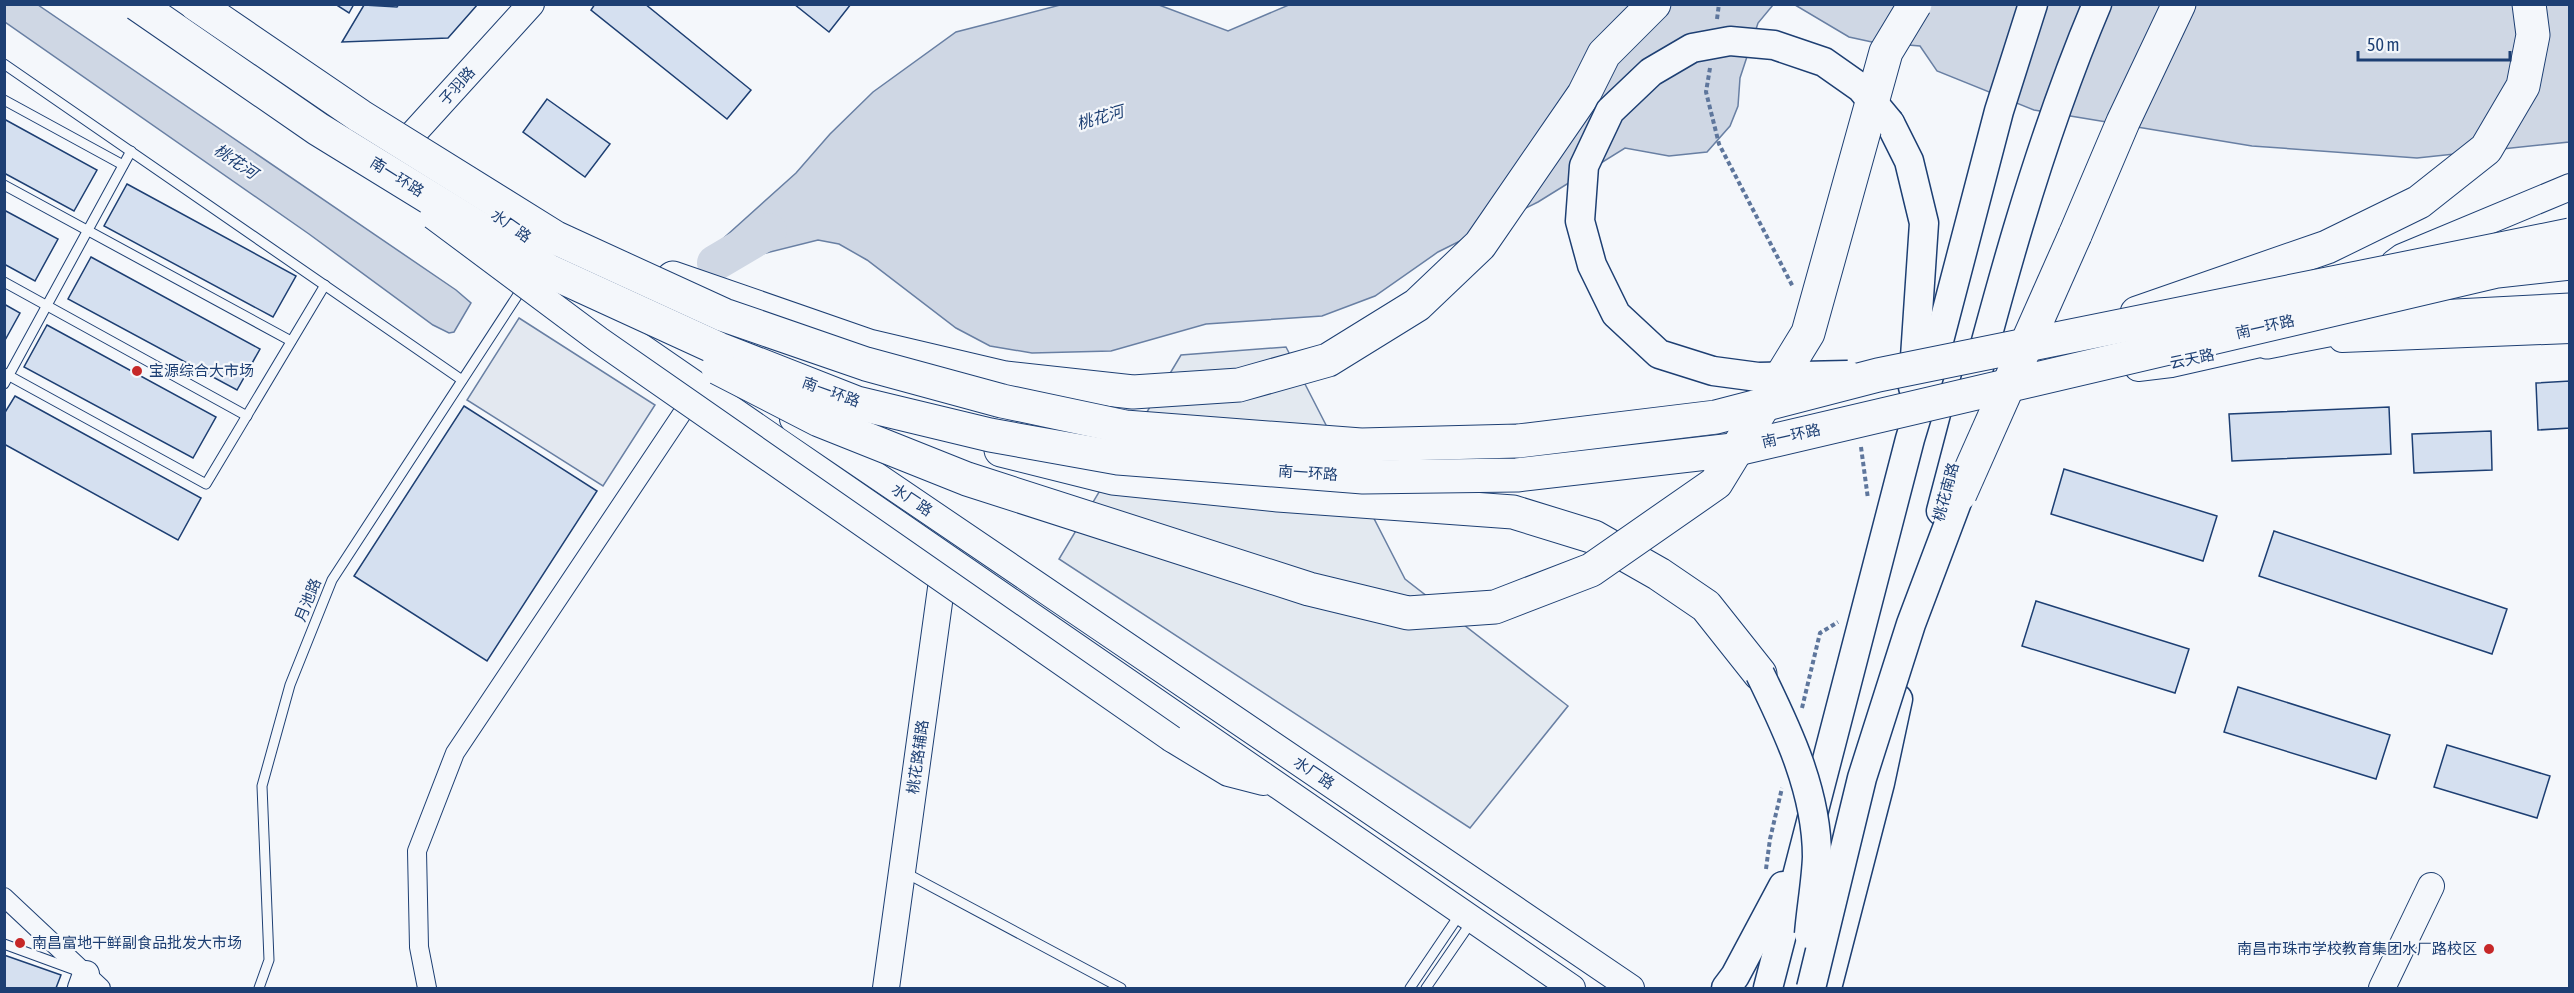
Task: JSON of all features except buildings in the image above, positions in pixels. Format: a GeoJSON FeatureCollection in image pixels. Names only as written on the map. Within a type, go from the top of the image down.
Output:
{"type":"FeatureCollection","features":[{"type":"Feature","properties":{"kind":"highway","name":"南一环路"},"geometry":{"type":"LineString","coordinates":[[137,4],[318,129],[541,272],[719,349],[857,403],[990,435],[1118,458],[1363,477],[1516,475],[1733,450],[2497,271],[2570,263]]}},
{"type":"Feature","properties":{"kind":"highway","name":"南一环路"},"geometry":{"type":"LineString","coordinates":[[197,4],[360,116],[556,238],[724,315],[866,364],[1002,401],[1125,427],[1361,445],[1518,441],[1716,417],[1878,375],[2570,235]]}},
{"type":"Feature","properties":{"kind":"highway"},"geometry":{"type":"LineString","coordinates":[[541,272],[622,320],[819,420],[967,479],[1309,590],[1408,613],[1495,608],[1591,570],[1716,483],[1808,333],[1886,52],[1915,4]]}},
{"type":"Feature","properties":{"kind":"highway"},"geometry":{"type":"LineString","coordinates":[[1960,494],[2123,122],[2179,4]]}},
{"type":"Feature","properties":{"kind":"highway"},"geometry":{"type":"LineString","coordinates":[[2082,334],[2200,289],[2327,247],[2418,202],[2486,149],[2523,86],[2533,35],[2529,4]]}},
{"type":"Feature","properties":{"kind":"highway"},"geometry":{"type":"LineString","coordinates":[[556,238],[869,346],[1005,378],[1133,392],[1239,385],[1328,360],[1417,305],[1480,245],[1584,94],[1604,54],[1653,5]]}},
{"type":"Feature","properties":{"kind":"highway"},"geometry":{"type":"LineString","coordinates":[[2267,342],[2379,320],[2570,310]]}},
{"type":"Feature","properties":{"kind":"highway"},"geometry":{"type":"LineString","coordinates":[[857,403],[1013,454],[1113,478],[1278,495],[1513,512],[1594,537],[1659,574],[1706,606],[1760,674]]}},
{"type":"Feature","properties":{"kind":"main road"},"geometry":{"type":"LineString","coordinates":[[1768,988],[1910,439],[1935,356],[1999,111],[2033,4]]}},
{"type":"Feature","properties":{"kind":"main road","name":"桃花南路"},"geometry":{"type":"LineString","coordinates":[[1827,988],[1880,783],[1935,535],[1973,389],[2048,128],[2097,4]]}},
{"type":"Feature","properties":{"kind":"main road"},"geometry":{"type":"LineString","coordinates":[[1878,375],[1758,377],[1713,371],[1659,354],[1616,314],[1592,265],[1580,221],[1584,165],[1610,111],[1651,72],[1692,48],[1730,41],[1774,45],[1824,62],[1861,88],[1890,123],[1909,161],[1924,223],[1910,439]]}},
{"type":"Feature","properties":{"kind":"main road"},"geometry":{"type":"LineString","coordinates":[[1811,988],[1862,778],[1911,624],[1960,494]]}},
{"type":"Feature","properties":{"kind":"main road"},"geometry":{"type":"LineString","coordinates":[[1760,674],[1791,738],[1810,801],[1817,856],[1802,988]]}},
{"type":"Feature","properties":{"kind":"main road"},"geometry":{"type":"LineString","coordinates":[[1726,988],[1735,976],[1805,844]]}},
{"type":"Feature","properties":{"kind":"street","name":"水厂路"},"geometry":{"type":"LineString","coordinates":[[144,4],[382,167],[541,272],[946,556],[1572,988]]}},
{"type":"Feature","properties":{"kind":"street","name":"水厂路"},"geometry":{"type":"LineString","coordinates":[[197,4],[622,304],[1632,988]]}},
{"type":"Feature","properties":{"kind":"street","name":"子羽路"},"geometry":{"type":"LineString","coordinates":[[382,167],[531,4]]}},
{"type":"Feature","properties":{"kind":"street"},"geometry":{"type":"LineString","coordinates":[[318,129],[598,340],[1172,739],[1228,772],[1284,788]]}},
{"type":"Feature","properties":{"kind":"street"},"geometry":{"type":"LineString","coordinates":[[2352,295],[2402,257],[2570,187]]}},
{"type":"Feature","properties":{"kind":"street"},"geometry":{"type":"LineString","coordinates":[[1935,356],[2085,338],[2352,295],[2570,278]]}},
{"type":"Feature","properties":{"kind":"street","name":"云天路"},"geometry":{"type":"LineString","coordinates":[[1924,394],[2171,364],[2267,342],[2570,330]]}},
{"type":"Feature","properties":{"kind":"street"},"geometry":{"type":"LineString","coordinates":[[427,988],[418,947],[417,851],[455,753],[689,403]]}},
{"type":"Feature","properties":{"kind":"street","name":"桃花路辅路"},"geometry":{"type":"LineString","coordinates":[[886,988],[950,526]]}},
{"type":"Feature","properties":{"kind":"street"},"geometry":{"type":"LineString","coordinates":[[2382,988],[2431,886]]}},
{"type":"Feature","properties":{"kind":"street"},"geometry":{"type":"LineString","coordinates":[[4,897],[89,984]]}},
{"type":"Feature","properties":{"kind":"lane"},"geometry":{"type":"LineString","coordinates":[[4,64],[462,380]]}},
{"type":"Feature","properties":{"kind":"lane"},"geometry":{"type":"LineString","coordinates":[[4,100],[123,165]]}},
{"type":"Feature","properties":{"kind":"lane"},"geometry":{"type":"LineString","coordinates":[[131,151],[6,377],[206,484],[325,285]]}},
{"type":"Feature","properties":{"kind":"lane"},"geometry":{"type":"LineString","coordinates":[[4,185],[291,340]]}},
{"type":"Feature","properties":{"kind":"lane","name":"月池路"},"geometry":{"type":"LineString","coordinates":[[259,988],[269,960],[262,786],[290,685],[332,580],[462,380],[541,272]]}},
{"type":"Feature","properties":{"kind":"lane"},"geometry":{"type":"LineString","coordinates":[[4,282],[247,416]]}},
{"type":"Feature","properties":{"kind":"lane"},"geometry":{"type":"LineString","coordinates":[[903,871],[1121,988]]}},
{"type":"Feature","properties":{"kind":"lane"},"geometry":{"type":"LineString","coordinates":[[1410,988],[1467,916]]}},
{"type":"Feature","properties":{"kind":"lane"},"geometry":{"type":"LineString","coordinates":[[1426,988],[1467,916]]}},
{"type":"Feature","properties":{"kind":"lane"},"geometry":{"type":"LineString","coordinates":[[4,944],[89,984]]}},
{"type":"Feature","properties":{"kind":"path"},"geometry":{"type":"LineString","coordinates":[[1716,27],[1719,4]]}},
{"type":"Feature","properties":{"kind":"path"},"geometry":{"type":"LineString","coordinates":[[1711,59],[1707,92],[1719,144],[1794,288]]}},
{"type":"Feature","properties":{"kind":"path"},"geometry":{"type":"LineString","coordinates":[[1860,436],[1868,498],[1866,509]]}},
{"type":"Feature","properties":{"kind":"path"},"geometry":{"type":"LineString","coordinates":[[1801,713],[1820,633],[1839,621]]}},
{"type":"Feature","properties":{"kind":"path"},"geometry":{"type":"LineString","coordinates":[[1765,874],[1770,839],[1784,782]]}},
{"type":"Feature","properties":{"kind":"shaded area"},"geometry":{"type":"Polygon","coordinates":[[[519,318],[655,405],[603,486],[467,400],[519,318]]]}},
{"type":"Feature","properties":{"kind":"shaded area"},"geometry":{"type":"Polygon","coordinates":[[[1286,347],[1405,579],[1568,706],[1470,828],[1059,559],[1181,355],[1286,347]]]}},
{"type":"Feature","properties":{"kind":"water"},"geometry":{"type":"Polygon","coordinates":[[[5,4],[38,5],[456,290],[471,303],[454,332],[449,333],[433,325],[309,234],[5,22],[5,4]]]}},
{"type":"Feature","properties":{"kind":"water"},"geometry":{"type":"Polygon","coordinates":[[[1291,4],[1773,5],[1758,23],[1740,78],[1738,106],[1730,126],[1707,152],[1669,156],[1625,148],[1538,202],[1438,252],[1375,296],[1322,316],[1206,324],[1111,351],[1032,353],[990,346],[956,328],[867,260],[839,244],[818,240],[730,262],[717,244],[796,173],[830,134],[873,92],[956,32],[1060,5],[1159,5],[1228,31],[1291,4]]]}},
{"type":"Feature","properties":{"kind":"water"},"geometry":{"type":"Polygon","coordinates":[[[1795,5],[2569,5],[2569,142],[2417,158],[2252,146],[2034,110],[1937,71],[1920,46],[1872,42],[1849,37],[1795,5]]]}},
{"type":"Feature","properties":{"kind":"waterway","name":"桃花河"},"geometry":{"type":"LineString","coordinates":[[715,263],[769,231]]}},
{"type":"Feature","properties":{"kind":"place","name":"宝源综合大市场"},"geometry":{"type":"Point","coordinates":[137,371]}},
{"type":"Feature","properties":{"kind":"place","name":"南昌富地干鲜副食品批发大市场"},"geometry":{"type":"Point","coordinates":[20,943]}},
{"type":"Feature","properties":{"kind":"place","name":"南昌市珠市学校教育集团水厂路校区"},"geometry":{"type":"Point","coordinates":[2489,949]}}]}
